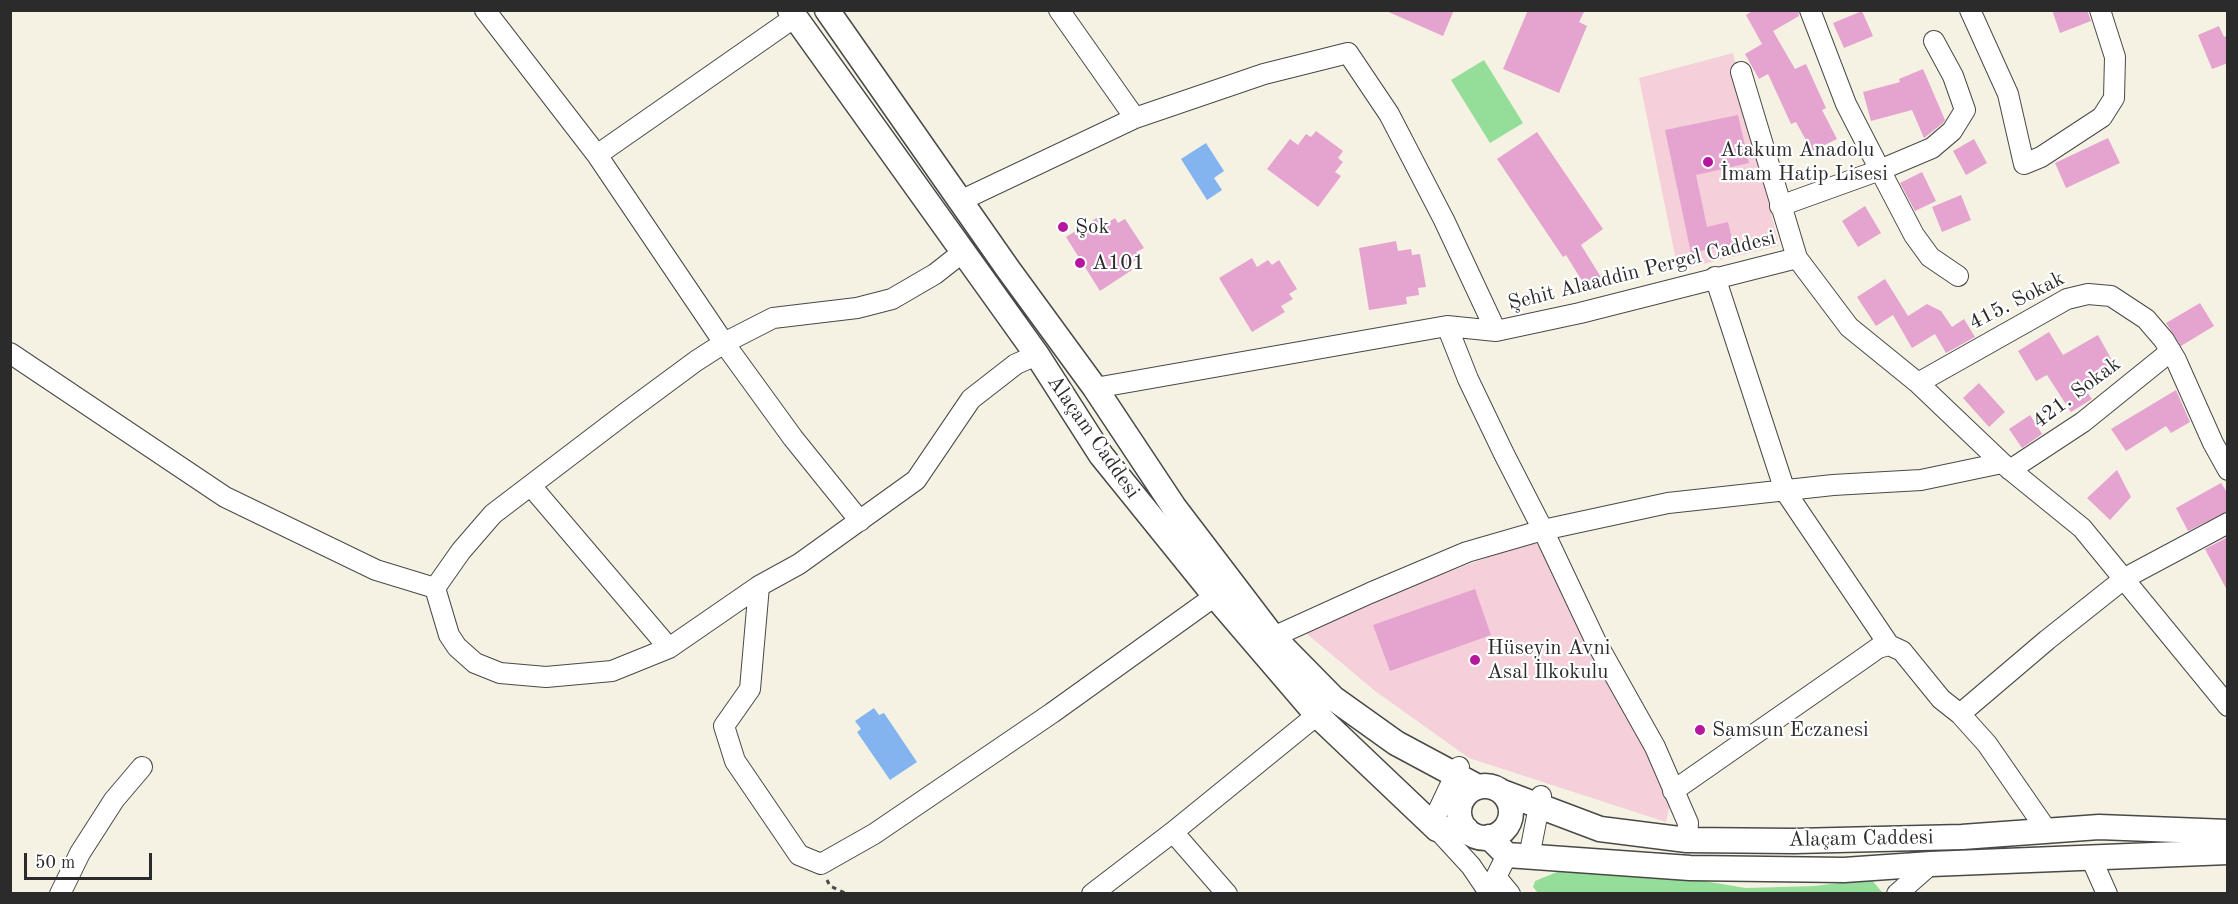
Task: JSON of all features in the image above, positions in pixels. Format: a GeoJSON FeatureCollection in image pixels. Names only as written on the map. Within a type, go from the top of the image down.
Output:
{"type":"FeatureCollection","features":[{"type":"Feature","properties":{"kind":"main road","name":"Alaçam Caddesi"},"geometry":{"type":"LineString","coordinates":[[827,10],[960,201],[1095,388],[1174,507],[1273,636],[1333,698],[1396,743],[1457,771],[1478,787]]}},
{"type":"Feature","properties":{"kind":"main road","name":"Alaçam Caddesi"},"geometry":{"type":"LineString","coordinates":[[792,14],[1037,355],[1101,455],[1215,596],[1317,716],[1435,827]]}},
{"type":"Feature","properties":{"kind":"main road"},"geometry":{"type":"LineString","coordinates":[[1489,837],[1504,829],[1511,814],[1507,798],[1502,792],[1486,786],[1478,787],[1470,790],[1460,804],[1461,821],[1473,834],[1489,837],[1518,856]]}},
{"type":"Feature","properties":{"kind":"main road","name":"Alaçam Caddesi"},"geometry":{"type":"LineString","coordinates":[[1502,792],[1540,801],[1600,829],[1687,840],[1795,841],[1962,837],[2099,827],[2228,832]]}},
{"type":"Feature","properties":{"kind":"main road"},"geometry":{"type":"LineString","coordinates":[[1435,827],[1466,829]]}},
{"type":"Feature","properties":{"kind":"main road","name":"Alaçam Caddesi"},"geometry":{"type":"LineString","coordinates":[[1518,856],[1690,868],[1844,870],[1931,864],[2228,852]]}},
{"type":"Feature","properties":{"kind":"street"},"geometry":{"type":"LineString","coordinates":[[485,10],[597,154],[724,343],[793,438],[860,521]]}},
{"type":"Feature","properties":{"kind":"street"},"geometry":{"type":"LineString","coordinates":[[1059,10],[1135,118]]}},
{"type":"Feature","properties":{"kind":"street"},"geometry":{"type":"LineString","coordinates":[[1810,10],[1846,105],[1914,235],[1930,256],[1958,276]]}},
{"type":"Feature","properties":{"kind":"street"},"geometry":{"type":"LineString","coordinates":[[1970,10],[2008,94],[2024,164],[2041,156],[2102,117],[2114,98],[2115,57],[2100,10]]}},
{"type":"Feature","properties":{"kind":"street"},"geometry":{"type":"LineString","coordinates":[[597,154],[792,14]]}},
{"type":"Feature","properties":{"kind":"street"},"geometry":{"type":"LineString","coordinates":[[1780,206],[1880,170],[1932,148],[1952,130],[1965,110],[1953,76],[1934,41]]}},
{"type":"Feature","properties":{"kind":"street"},"geometry":{"type":"LineString","coordinates":[[960,201],[1135,118],[1264,74],[1347,53],[1389,114],[1444,220],[1497,331]]}},
{"type":"Feature","properties":{"kind":"street"},"geometry":{"type":"LineString","coordinates":[[1741,72],[1797,258]]}},
{"type":"Feature","properties":{"kind":"street"},"geometry":{"type":"LineString","coordinates":[[435,588],[461,551],[493,514],[687,367],[724,343],[773,318],[857,308],[892,299],[935,274],[963,252]]}},
{"type":"Feature","properties":{"kind":"street","name":"Şehit Alaaddin Pergel Caddesi"},"geometry":{"type":"LineString","coordinates":[[1095,388],[1447,326],[1497,331],[1580,313],[1797,258],[1849,327],[1918,383],[2006,467],[2082,528],[2126,578],[2228,706]]}},
{"type":"Feature","properties":{"kind":"street"},"geometry":{"type":"LineString","coordinates":[[1715,277],[1785,491],[1889,645],[1902,651],[1941,699],[1960,714],[1987,744],[2048,832]]}},
{"type":"Feature","properties":{"kind":"street","name":"415. Sokak"},"geometry":{"type":"LineString","coordinates":[[1918,383],[2067,299],[2088,294],[2111,296],[2146,319],[2171,351],[2213,443],[2228,470]]}},
{"type":"Feature","properties":{"kind":"street"},"geometry":{"type":"LineString","coordinates":[[1447,326],[1493,433],[1543,530],[1596,642],[1655,747],[1688,823],[1687,840]]}},
{"type":"Feature","properties":{"kind":"street","name":"421. Sokak"},"geometry":{"type":"LineString","coordinates":[[2006,467],[2083,422],[2171,351]]}},
{"type":"Feature","properties":{"kind":"street"},"geometry":{"type":"LineString","coordinates":[[10,353],[225,497],[376,570],[435,588]]}},
{"type":"Feature","properties":{"kind":"street"},"geometry":{"type":"LineString","coordinates":[[435,588],[449,635],[457,647],[475,663],[500,673],[546,677],[612,671],[669,648],[759,586],[799,564],[916,480],[971,399],[1016,364],[1037,355]]}},
{"type":"Feature","properties":{"kind":"street"},"geometry":{"type":"LineString","coordinates":[[1273,636],[1370,592],[1467,552],[1543,530],[1668,503],[1833,485],[1921,480],[2006,467]]}},
{"type":"Feature","properties":{"kind":"street"},"geometry":{"type":"LineString","coordinates":[[531,486],[669,648]]}},
{"type":"Feature","properties":{"kind":"street"},"geometry":{"type":"LineString","coordinates":[[1960,714],[2047,640],[2126,578],[2228,523]]}},
{"type":"Feature","properties":{"kind":"street"},"geometry":{"type":"LineString","coordinates":[[759,586],[750,690],[724,726],[735,761],[799,855],[821,864],[874,834],[1042,720],[1215,596]]}},
{"type":"Feature","properties":{"kind":"street"},"geometry":{"type":"LineString","coordinates":[[1673,791],[1878,648],[1889,645]]}},
{"type":"Feature","properties":{"kind":"street"},"geometry":{"type":"LineString","coordinates":[[1092,894],[1317,716]]}},
{"type":"Feature","properties":{"kind":"street"},"geometry":{"type":"LineString","coordinates":[[60,894],[80,853],[114,800],[142,767]]}},
{"type":"Feature","properties":{"kind":"street"},"geometry":{"type":"LineString","coordinates":[[1457,771],[1435,827],[1471,866],[1490,894]]}},
{"type":"Feature","properties":{"kind":"street"},"geometry":{"type":"LineString","coordinates":[[1510,894],[1496,877],[1518,856],[1540,801]]}},
{"type":"Feature","properties":{"kind":"street"},"geometry":{"type":"LineString","coordinates":[[1173,832],[1227,894]]}},
{"type":"Feature","properties":{"kind":"street"},"geometry":{"type":"LineString","coordinates":[[2091,858],[2107,894]]}},
{"type":"Feature","properties":{"kind":"street"},"geometry":{"type":"LineString","coordinates":[[1897,894],[1931,864]]}},
{"type":"Feature","properties":{"kind":"path"},"geometry":{"type":"LineString","coordinates":[[821,864],[830,886],[847,894]]}},
{"type":"Feature","properties":{"kind":"shaded area","name":"Atakum Anadolu İmam Hatip Lisesi"},"geometry":{"type":"Polygon","coordinates":[[[1733,53],[1779,246],[1678,270],[1639,78],[1733,53]]]}},
{"type":"Feature","properties":{"kind":"shaded area","name":"Hüseyin Avni Asal İlkokulu"},"geometry":{"type":"Polygon","coordinates":[[[1531,541],[1566,562],[1673,791],[1666,822],[1469,758],[1375,691],[1300,628],[1531,541]]]}},
{"type":"Feature","properties":{"kind":"green space"},"geometry":{"type":"Polygon","coordinates":[[[1484,60],[1523,123],[1490,143],[1451,80],[1484,60]]]}},
{"type":"Feature","properties":{"kind":"green space"},"geometry":{"type":"Polygon","coordinates":[[[1591,868],[1685,878],[1746,888],[1815,886],[1871,879],[1882,892],[1878,894],[1539,894],[1533,887],[1535,881],[1557,872],[1591,868]]]}},
{"type":"Feature","properties":{"kind":"water"},"geometry":{"type":"Polygon","coordinates":[[[1206,143],[1224,171],[1214,178],[1222,190],[1207,200],[1181,159],[1206,143]]]}},
{"type":"Feature","properties":{"kind":"water"},"geometry":{"type":"Polygon","coordinates":[[[874,708],[879,715],[884,713],[917,762],[890,780],[857,732],[861,729],[855,721],[874,708]]]}},
{"type":"Feature","properties":{"kind":"building"},"geometry":{"type":"Polygon","coordinates":[[[1384,10],[1454,10],[1443,36],[1384,10]]]}},
{"type":"Feature","properties":{"kind":"building"},"geometry":{"type":"Polygon","coordinates":[[[1528,10],[1585,10],[1579,22],[1587,26],[1559,93],[1503,69],[1528,10]]]}},
{"type":"Feature","properties":{"kind":"building"},"geometry":{"type":"Polygon","coordinates":[[[1754,10],[1798,10],[1799,16],[1773,31],[1795,69],[1806,64],[1826,108],[1822,110],[1837,139],[1812,151],[1796,122],[1791,124],[1768,74],[1759,79],[1745,54],[1762,44],[1746,15],[1754,10]]]}},
{"type":"Feature","properties":{"kind":"building"},"geometry":{"type":"Polygon","coordinates":[[[2052,10],[2087,10],[2091,21],[2060,33],[2052,10]]]}},
{"type":"Feature","properties":{"kind":"building"},"geometry":{"type":"Polygon","coordinates":[[[1862,11],[1873,36],[1844,48],[1833,23],[1862,11]]]}},
{"type":"Feature","properties":{"kind":"building"},"geometry":{"type":"Polygon","coordinates":[[[2219,26],[2224,37],[2228,35],[2228,63],[2212,69],[2198,35],[2219,26]]]}},
{"type":"Feature","properties":{"kind":"building"},"geometry":{"type":"Polygon","coordinates":[[[1923,69],[1945,120],[1943,123],[1924,138],[1912,110],[1871,121],[1863,92],[1900,82],[1899,79],[1923,69]]]}},
{"type":"Feature","properties":{"kind":"building"},"geometry":{"type":"Polygon","coordinates":[[[1738,115],[1749,163],[1696,175],[1707,227],[1728,222],[1733,244],[1691,253],[1665,130],[1738,115]]]}},
{"type":"Feature","properties":{"kind":"building"},"geometry":{"type":"Polygon","coordinates":[[[1316,131],[1343,151],[1338,158],[1343,162],[1335,172],[1341,176],[1318,207],[1267,169],[1290,139],[1298,145],[1306,134],[1311,137],[1316,131]]]}},
{"type":"Feature","properties":{"kind":"building"},"geometry":{"type":"Polygon","coordinates":[[[1537,132],[1603,229],[1581,245],[1604,282],[1589,292],[1566,255],[1563,257],[1497,159],[1537,132]]]}},
{"type":"Feature","properties":{"kind":"building"},"geometry":{"type":"Polygon","coordinates":[[[2108,138],[2120,163],[2066,188],[2055,163],[2108,138]]]}},
{"type":"Feature","properties":{"kind":"building"},"geometry":{"type":"Polygon","coordinates":[[[1974,139],[1987,163],[1966,175],[1953,151],[1974,139]]]}},
{"type":"Feature","properties":{"kind":"building"},"geometry":{"type":"Polygon","coordinates":[[[1922,172],[1936,201],[1915,211],[1900,183],[1922,172]]]}},
{"type":"Feature","properties":{"kind":"building"},"geometry":{"type":"Polygon","coordinates":[[[1961,195],[1971,220],[1942,232],[1932,207],[1961,195]]]}},
{"type":"Feature","properties":{"kind":"building"},"geometry":{"type":"Polygon","coordinates":[[[1865,206],[1881,233],[1858,247],[1842,221],[1865,206]]]}},
{"type":"Feature","properties":{"kind":"building"},"geometry":{"type":"Polygon","coordinates":[[[1098,217],[1104,225],[1115,218],[1118,223],[1125,219],[1144,248],[1136,252],[1140,258],[1128,265],[1132,270],[1100,291],[1066,237],[1098,217]]]}},
{"type":"Feature","properties":{"kind":"building"},"geometry":{"type":"Polygon","coordinates":[[[1396,241],[1398,251],[1411,249],[1412,255],[1420,254],[1426,287],[1418,288],[1419,295],[1406,297],[1407,304],[1369,310],[1359,248],[1396,241]]]}},
{"type":"Feature","properties":{"kind":"building"},"geometry":{"type":"Polygon","coordinates":[[[1252,258],[1257,267],[1268,260],[1272,265],[1279,260],[1297,289],[1289,294],[1293,299],[1281,306],[1285,312],[1252,332],[1219,278],[1252,258]]]}},
{"type":"Feature","properties":{"kind":"building"},"geometry":{"type":"Polygon","coordinates":[[[1885,279],[1908,316],[1927,304],[1941,311],[1952,327],[1964,319],[1975,337],[1946,353],[1935,334],[1912,348],[1893,315],[1876,326],[1857,297],[1885,279]]]}},
{"type":"Feature","properties":{"kind":"building"},"geometry":{"type":"Polygon","coordinates":[[[2200,303],[2214,326],[2181,346],[2166,323],[2200,303]]]}},
{"type":"Feature","properties":{"kind":"building"},"geometry":{"type":"Polygon","coordinates":[[[2049,332],[2063,355],[2098,335],[2114,364],[2081,383],[2092,399],[2071,412],[2047,375],[2036,381],[2018,351],[2049,332]]]}},
{"type":"Feature","properties":{"kind":"building"},"geometry":{"type":"Polygon","coordinates":[[[1979,383],[2005,412],[1989,427],[1963,398],[1979,383]]]}},
{"type":"Feature","properties":{"kind":"building"},"geometry":{"type":"Polygon","coordinates":[[[2176,390],[2190,422],[2171,433],[2166,426],[2126,451],[2111,429],[2176,390]]]}},
{"type":"Feature","properties":{"kind":"building"},"geometry":{"type":"Polygon","coordinates":[[[2030,415],[2042,434],[2022,448],[2009,429],[2030,415]]]}},
{"type":"Feature","properties":{"kind":"building"},"geometry":{"type":"Polygon","coordinates":[[[2117,470],[2131,497],[2110,520],[2087,498],[2117,470]]]}},
{"type":"Feature","properties":{"kind":"building"},"geometry":{"type":"Polygon","coordinates":[[[2221,483],[2228,494],[2228,511],[2188,531],[2176,508],[2221,483]]]}},
{"type":"Feature","properties":{"kind":"building"},"geometry":{"type":"Polygon","coordinates":[[[2228,537],[2228,592],[2205,549],[2228,537]]]}},
{"type":"Feature","properties":{"kind":"building"},"geometry":{"type":"Polygon","coordinates":[[[1475,589],[1491,635],[1390,671],[1373,625],[1475,589]]]}},
{"type":"Feature","properties":{"kind":"place","name":"Atakum Anadolu İmam Hatip Lisesi"},"geometry":{"type":"Point","coordinates":[1708,162]}},
{"type":"Feature","properties":{"kind":"place","name":"Şok"},"geometry":{"type":"Point","coordinates":[1063,227]}},
{"type":"Feature","properties":{"kind":"place","name":"A101"},"geometry":{"type":"Point","coordinates":[1080,263]}},
{"type":"Feature","properties":{"kind":"place","name":"Hüseyin Avni Asal İlkokulu"},"geometry":{"type":"Point","coordinates":[1475,660]}},
{"type":"Feature","properties":{"kind":"place","name":"Samsun Eczanesi"},"geometry":{"type":"Point","coordinates":[1700,730]}}]}
